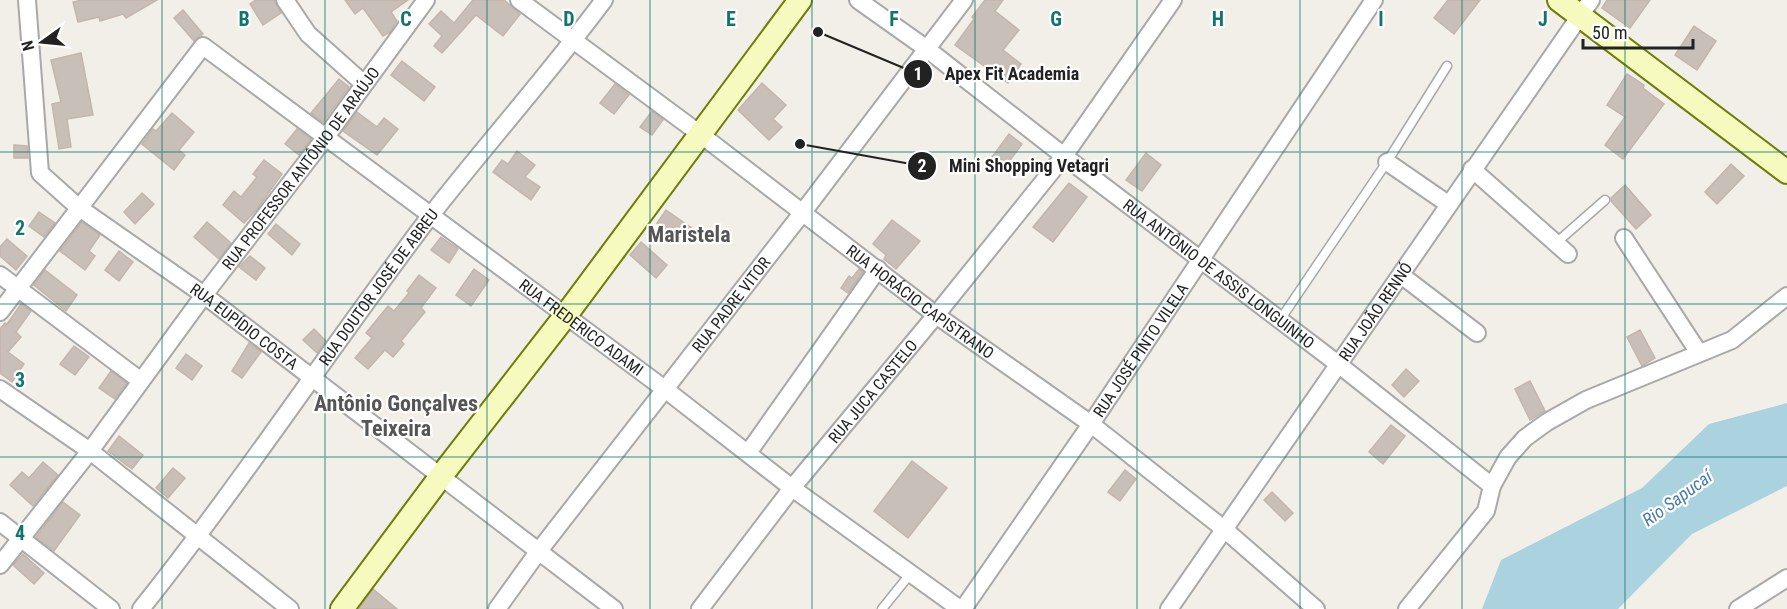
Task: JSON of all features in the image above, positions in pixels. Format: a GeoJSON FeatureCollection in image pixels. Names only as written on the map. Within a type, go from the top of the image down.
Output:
{"type":"FeatureCollection","features":[{"type":"Feature","properties":{"kind":"main road"},"geometry":{"type":"LineString","coordinates":[[342,609],[441,476],[566,315],[800,0]]}},
{"type":"Feature","properties":{"kind":"main road"},"geometry":{"type":"LineString","coordinates":[[1559,0],[1586,8],[1787,172]]}},
{"type":"Feature","properties":{"kind":"street","name":"RUA EUPÍDIO COSTA"},"geometry":{"type":"LineString","coordinates":[[27,0],[40,173],[78,207],[204,295],[614,609]]}},
{"type":"Feature","properties":{"kind":"street"},"geometry":{"type":"LineString","coordinates":[[285,0],[308,34],[364,84]]}},
{"type":"Feature","properties":{"kind":"street","name":"RUA PROFESSOR ANTÔNIO DE ARAÚJO"},"geometry":{"type":"LineString","coordinates":[[0,565],[90,451],[426,0]]}},
{"type":"Feature","properties":{"kind":"street","name":"RUA HORÁCIO CAPISTRANO"},"geometry":{"type":"LineString","coordinates":[[519,0],[700,134],[936,315],[1092,424],[1224,529],[1316,609]]}},
{"type":"Feature","properties":{"kind":"street","name":"RUA DOUTOR JOSÉ DE ABREU"},"geometry":{"type":"LineString","coordinates":[[141,609],[199,536],[431,215],[604,0]]}},
{"type":"Feature","properties":{"kind":"street","name":"RUA ANTÔNIO DE ASSIS LONGUINHO"},"geometry":{"type":"LineString","coordinates":[[858,0],[927,49],[1338,364],[1492,486]]}},
{"type":"Feature","properties":{"kind":"street","name":"RUA PADRE VITOR"},"geometry":{"type":"LineString","coordinates":[[497,609],[538,552],[666,390],[964,0]]}},
{"type":"Feature","properties":{"kind":"street","name":"RUA JUCA CASTELO"},"geometry":{"type":"LineString","coordinates":[[700,609],[792,488],[1064,156],[1173,0]]}},
{"type":"Feature","properties":{"kind":"street","name":"RUA JOSÉ PINTO VILELA"},"geometry":{"type":"LineString","coordinates":[[961,609],[1092,424],[1374,0]]}},
{"type":"Feature","properties":{"kind":"street","name":"RUA JOÃO RENNÓ"},"geometry":{"type":"LineString","coordinates":[[1169,609],[1472,169],[1586,8]]}},
{"type":"Feature","properties":{"kind":"street","name":"RUA FREDERICO ADAMI"},"geometry":{"type":"LineString","coordinates":[[78,207],[203,46],[666,390],[792,488],[961,609]]}},
{"type":"Feature","properties":{"kind":"street"},"geometry":{"type":"LineString","coordinates":[[1387,162],[1448,204]]}},
{"type":"Feature","properties":{"kind":"street"},"geometry":{"type":"LineString","coordinates":[[1472,169],[1562,249]]}},
{"type":"Feature","properties":{"kind":"street"},"geometry":{"type":"LineString","coordinates":[[0,312],[78,207]]}},
{"type":"Feature","properties":{"kind":"street"},"geometry":{"type":"LineString","coordinates":[[1624,238],[1699,353]]}},
{"type":"Feature","properties":{"kind":"street"},"geometry":{"type":"LineString","coordinates":[[748,453],[878,269]]}},
{"type":"Feature","properties":{"kind":"street"},"geometry":{"type":"LineString","coordinates":[[0,275],[141,381]]}},
{"type":"Feature","properties":{"kind":"street"},"geometry":{"type":"LineString","coordinates":[[1401,275],[1478,333]]}},
{"type":"Feature","properties":{"kind":"street"},"geometry":{"type":"LineString","coordinates":[[1407,609],[1486,512],[1492,486],[1508,457],[1525,438],[1547,422],[1586,400],[1732,340],[1787,296]]}},
{"type":"Feature","properties":{"kind":"street"},"geometry":{"type":"LineString","coordinates":[[0,389],[90,451],[290,609]]}},
{"type":"Feature","properties":{"kind":"street"},"geometry":{"type":"LineString","coordinates":[[0,522],[111,609]]}},
{"type":"Feature","properties":{"kind":"street"},"geometry":{"type":"LineString","coordinates":[[1738,609],[1787,578]]}},
{"type":"Feature","properties":{"kind":"lane"},"geometry":{"type":"LineString","coordinates":[[1280,320],[1387,162],[1447,66]]}},
{"type":"Feature","properties":{"kind":"lane"},"geometry":{"type":"LineString","coordinates":[[1562,249],[1605,200]]}},
{"type":"Feature","properties":{"kind":"lane"},"geometry":{"type":"LineString","coordinates":[[882,609],[911,573]]}},
{"type":"Feature","properties":{"kind":"water","name":"Rio Sapucaí"},"geometry":{"type":"Polygon","coordinates":[[[1787,403],[1787,486],[1692,534],[1618,609],[1482,609],[1501,560],[1642,488],[1709,424],[1787,403]]]}},
{"type":"Feature","properties":{"kind":"building"},"geometry":{"type":"Polygon","coordinates":[[[157,0],[126,18],[123,14],[100,21],[99,17],[78,22],[73,2],[157,0]]]}},
{"type":"Feature","properties":{"kind":"building"},"geometry":{"type":"Polygon","coordinates":[[[256,0],[274,0],[281,13],[263,25],[250,4],[256,0]]]}},
{"type":"Feature","properties":{"kind":"building"},"geometry":{"type":"Polygon","coordinates":[[[345,0],[408,0],[391,12],[397,21],[390,32],[383,36],[363,8],[355,14],[345,0]]]}},
{"type":"Feature","properties":{"kind":"building"},"geometry":{"type":"Polygon","coordinates":[[[473,0],[504,0],[520,14],[503,36],[476,15],[442,53],[434,46],[442,36],[429,24],[441,11],[454,23],[473,0]]]}},
{"type":"Feature","properties":{"kind":"building"},"geometry":{"type":"Polygon","coordinates":[[[985,0],[1003,0],[995,11],[1019,30],[1003,50],[1021,64],[1008,83],[955,45],[985,0]]]}},
{"type":"Feature","properties":{"kind":"building"},"geometry":{"type":"Polygon","coordinates":[[[1448,0],[1480,0],[1454,34],[1434,18],[1448,0]]]}},
{"type":"Feature","properties":{"kind":"building"},"geometry":{"type":"Polygon","coordinates":[[[1607,0],[1650,0],[1630,28],[1602,8],[1607,0]]]}},
{"type":"Feature","properties":{"kind":"building"},"geometry":{"type":"Polygon","coordinates":[[[183,10],[203,34],[194,41],[174,18],[183,10]]]}},
{"type":"Feature","properties":{"kind":"building"},"geometry":{"type":"Polygon","coordinates":[[[1694,26],[1716,41],[1697,70],[1675,55],[1694,26]]]}},
{"type":"Feature","properties":{"kind":"building"},"geometry":{"type":"Polygon","coordinates":[[[81,53],[93,115],[67,119],[71,147],[59,149],[52,104],[61,102],[51,60],[81,53]]]}},
{"type":"Feature","properties":{"kind":"building"},"geometry":{"type":"Polygon","coordinates":[[[402,61],[435,87],[424,101],[391,75],[402,61]]]}},
{"type":"Feature","properties":{"kind":"building"},"geometry":{"type":"Polygon","coordinates":[[[1627,74],[1644,85],[1643,88],[1664,104],[1623,159],[1605,145],[1625,117],[1607,105],[1627,74]]]}},
{"type":"Feature","properties":{"kind":"building"},"geometry":{"type":"Polygon","coordinates":[[[339,79],[349,87],[323,122],[311,113],[339,79]]]}},
{"type":"Feature","properties":{"kind":"building"},"geometry":{"type":"Polygon","coordinates":[[[762,83],[786,105],[773,119],[782,127],[769,140],[738,110],[762,83]]]}},
{"type":"Feature","properties":{"kind":"building"},"geometry":{"type":"Polygon","coordinates":[[[615,84],[629,95],[614,114],[600,103],[615,84]]]}},
{"type":"Feature","properties":{"kind":"building"},"geometry":{"type":"Polygon","coordinates":[[[652,111],[663,120],[652,135],[640,127],[652,111]]]}},
{"type":"Feature","properties":{"kind":"building"},"geometry":{"type":"Polygon","coordinates":[[[357,112],[377,127],[384,118],[398,129],[377,155],[343,131],[357,112]]]}},
{"type":"Feature","properties":{"kind":"building"},"geometry":{"type":"Polygon","coordinates":[[[172,113],[194,132],[179,150],[185,155],[174,170],[142,144],[153,129],[156,131],[172,113]]]}},
{"type":"Feature","properties":{"kind":"building"},"geometry":{"type":"Polygon","coordinates":[[[297,129],[311,139],[299,155],[285,144],[297,129]]]}},
{"type":"Feature","properties":{"kind":"building"},"geometry":{"type":"Polygon","coordinates":[[[1009,134],[1022,144],[1005,167],[992,157],[1009,134]]]}},
{"type":"Feature","properties":{"kind":"building"},"geometry":{"type":"Polygon","coordinates":[[[14,145],[27,146],[28,158],[14,158],[14,145]]]}},
{"type":"Feature","properties":{"kind":"building"},"geometry":{"type":"Polygon","coordinates":[[[517,151],[535,165],[525,177],[540,187],[531,200],[493,172],[502,160],[508,164],[517,151]]]}},
{"type":"Feature","properties":{"kind":"building"},"geometry":{"type":"Polygon","coordinates":[[[1146,153],[1161,165],[1142,191],[1126,180],[1146,153]]]}},
{"type":"Feature","properties":{"kind":"building"},"geometry":{"type":"Polygon","coordinates":[[[264,160],[282,174],[258,208],[244,223],[223,205],[234,191],[241,197],[257,177],[253,174],[264,160]]]}},
{"type":"Feature","properties":{"kind":"building"},"geometry":{"type":"Polygon","coordinates":[[[1731,164],[1744,176],[1717,204],[1705,192],[1731,164]]]}},
{"type":"Feature","properties":{"kind":"building"},"geometry":{"type":"Polygon","coordinates":[[[1069,183],[1087,197],[1053,242],[1033,227],[1069,183]]]}},
{"type":"Feature","properties":{"kind":"building"},"geometry":{"type":"Polygon","coordinates":[[[1625,185],[1651,215],[1636,229],[1611,201],[1611,198],[1625,185]]]}},
{"type":"Feature","properties":{"kind":"building"},"geometry":{"type":"Polygon","coordinates":[[[142,193],[154,204],[135,224],[124,212],[142,193]]]}},
{"type":"Feature","properties":{"kind":"building"},"geometry":{"type":"Polygon","coordinates":[[[666,210],[693,229],[684,243],[657,223],[666,210]]]}},
{"type":"Feature","properties":{"kind":"building"},"geometry":{"type":"Polygon","coordinates":[[[39,212],[55,223],[44,237],[29,226],[39,212]]]}},
{"type":"Feature","properties":{"kind":"building"},"geometry":{"type":"Polygon","coordinates":[[[892,220],[920,241],[896,269],[884,259],[886,255],[873,244],[892,220]]]}},
{"type":"Feature","properties":{"kind":"building"},"geometry":{"type":"Polygon","coordinates":[[[82,222],[100,235],[89,251],[95,256],[85,270],[60,251],[82,222]]]}},
{"type":"Feature","properties":{"kind":"building"},"geometry":{"type":"Polygon","coordinates":[[[207,222],[231,243],[219,259],[194,237],[207,222]]]}},
{"type":"Feature","properties":{"kind":"building"},"geometry":{"type":"Polygon","coordinates":[[[276,224],[300,244],[292,255],[268,234],[276,224]]]}},
{"type":"Feature","properties":{"kind":"building"},"geometry":{"type":"Polygon","coordinates":[[[441,237],[458,249],[449,263],[431,250],[441,237]]]}},
{"type":"Feature","properties":{"kind":"building"},"geometry":{"type":"Polygon","coordinates":[[[7,239],[27,256],[16,270],[0,256],[0,247],[7,239]]]}},
{"type":"Feature","properties":{"kind":"building"},"geometry":{"type":"Polygon","coordinates":[[[641,242],[667,265],[656,278],[630,255],[641,242]]]}},
{"type":"Feature","properties":{"kind":"building"},"geometry":{"type":"Polygon","coordinates":[[[119,251],[133,262],[119,281],[105,270],[119,251]]]}},
{"type":"Feature","properties":{"kind":"building"},"geometry":{"type":"Polygon","coordinates":[[[250,256],[265,268],[256,280],[239,267],[250,256]]]}},
{"type":"Feature","properties":{"kind":"building"},"geometry":{"type":"Polygon","coordinates":[[[474,269],[489,280],[471,306],[456,295],[474,269]]]}},
{"type":"Feature","properties":{"kind":"building"},"geometry":{"type":"Polygon","coordinates":[[[859,269],[863,272],[848,293],[841,288],[849,276],[852,278],[859,269]]]}},
{"type":"Feature","properties":{"kind":"building"},"geometry":{"type":"Polygon","coordinates":[[[45,270],[77,295],[66,311],[34,285],[45,270]]]}},
{"type":"Feature","properties":{"kind":"building"},"geometry":{"type":"Polygon","coordinates":[[[419,275],[436,288],[421,308],[425,312],[401,341],[404,344],[393,357],[385,350],[368,369],[355,358],[372,338],[366,333],[388,306],[394,311],[409,293],[407,291],[419,275]]]}},
{"type":"Feature","properties":{"kind":"building"},"geometry":{"type":"Polygon","coordinates":[[[21,304],[31,311],[16,332],[21,337],[8,352],[24,364],[12,382],[0,373],[0,329],[5,323],[7,324],[21,304]]]}},
{"type":"Feature","properties":{"kind":"building"},"geometry":{"type":"Polygon","coordinates":[[[314,329],[326,341],[317,353],[303,340],[314,329]]]}},
{"type":"Feature","properties":{"kind":"building"},"geometry":{"type":"Polygon","coordinates":[[[1640,330],[1655,358],[1642,366],[1627,337],[1640,330]]]}},
{"type":"Feature","properties":{"kind":"building"},"geometry":{"type":"Polygon","coordinates":[[[249,343],[261,352],[242,378],[232,371],[249,343]]]}},
{"type":"Feature","properties":{"kind":"building"},"geometry":{"type":"Polygon","coordinates":[[[74,346],[89,357],[75,375],[60,364],[74,346]]]}},
{"type":"Feature","properties":{"kind":"building"},"geometry":{"type":"Polygon","coordinates":[[[186,354],[202,366],[192,380],[176,368],[186,354]]]}},
{"type":"Feature","properties":{"kind":"building"},"geometry":{"type":"Polygon","coordinates":[[[1406,369],[1419,381],[1404,397],[1392,385],[1406,369]]]}},
{"type":"Feature","properties":{"kind":"building"},"geometry":{"type":"Polygon","coordinates":[[[111,371],[127,383],[115,399],[99,388],[111,371]]]}},
{"type":"Feature","properties":{"kind":"building"},"geometry":{"type":"Polygon","coordinates":[[[1530,381],[1545,411],[1530,420],[1515,389],[1530,381]]]}},
{"type":"Feature","properties":{"kind":"building"},"geometry":{"type":"Polygon","coordinates":[[[1391,425],[1405,436],[1383,464],[1369,452],[1391,425]]]}},
{"type":"Feature","properties":{"kind":"building"},"geometry":{"type":"Polygon","coordinates":[[[119,436],[143,455],[132,469],[108,451],[119,436]]]}},
{"type":"Feature","properties":{"kind":"building"},"geometry":{"type":"Polygon","coordinates":[[[912,461],[947,488],[908,538],[874,511],[912,461]]]}},
{"type":"Feature","properties":{"kind":"building"},"geometry":{"type":"Polygon","coordinates":[[[43,462],[58,475],[33,506],[10,485],[22,472],[29,478],[43,462]]]}},
{"type":"Feature","properties":{"kind":"building"},"geometry":{"type":"Polygon","coordinates":[[[173,468],[185,478],[168,498],[156,488],[173,468]]]}},
{"type":"Feature","properties":{"kind":"building"},"geometry":{"type":"Polygon","coordinates":[[[1125,470],[1136,479],[1120,501],[1108,492],[1125,470]]]}},
{"type":"Feature","properties":{"kind":"building"},"geometry":{"type":"Polygon","coordinates":[[[1272,492],[1293,513],[1285,521],[1264,500],[1272,492]]]}},
{"type":"Feature","properties":{"kind":"building"},"geometry":{"type":"Polygon","coordinates":[[[63,502],[80,515],[54,551],[36,537],[63,502]]]}},
{"type":"Feature","properties":{"kind":"building"},"geometry":{"type":"Polygon","coordinates":[[[23,554],[44,573],[34,584],[13,565],[23,554]]]}},
{"type":"Feature","properties":{"kind":"building"},"geometry":{"type":"Polygon","coordinates":[[[373,589],[397,609],[359,609],[373,589]]]}},
{"type":"Feature","properties":{"kind":"place","name":"Apex Fit Academia"},"geometry":{"type":"Point","coordinates":[818,32]}},
{"type":"Feature","properties":{"kind":"place","name":"Mini Shopping Vetagri"},"geometry":{"type":"Point","coordinates":[800,144]}},
{"type":"Feature","properties":{"kind":"district","name":"Maristela"},"geometry":{"type":"Point","coordinates":[689,234]}},
{"type":"Feature","properties":{"kind":"district","name":"Antônio Gonçalves Teixeira"},"geometry":{"type":"Point","coordinates":[396,416]}}]}
